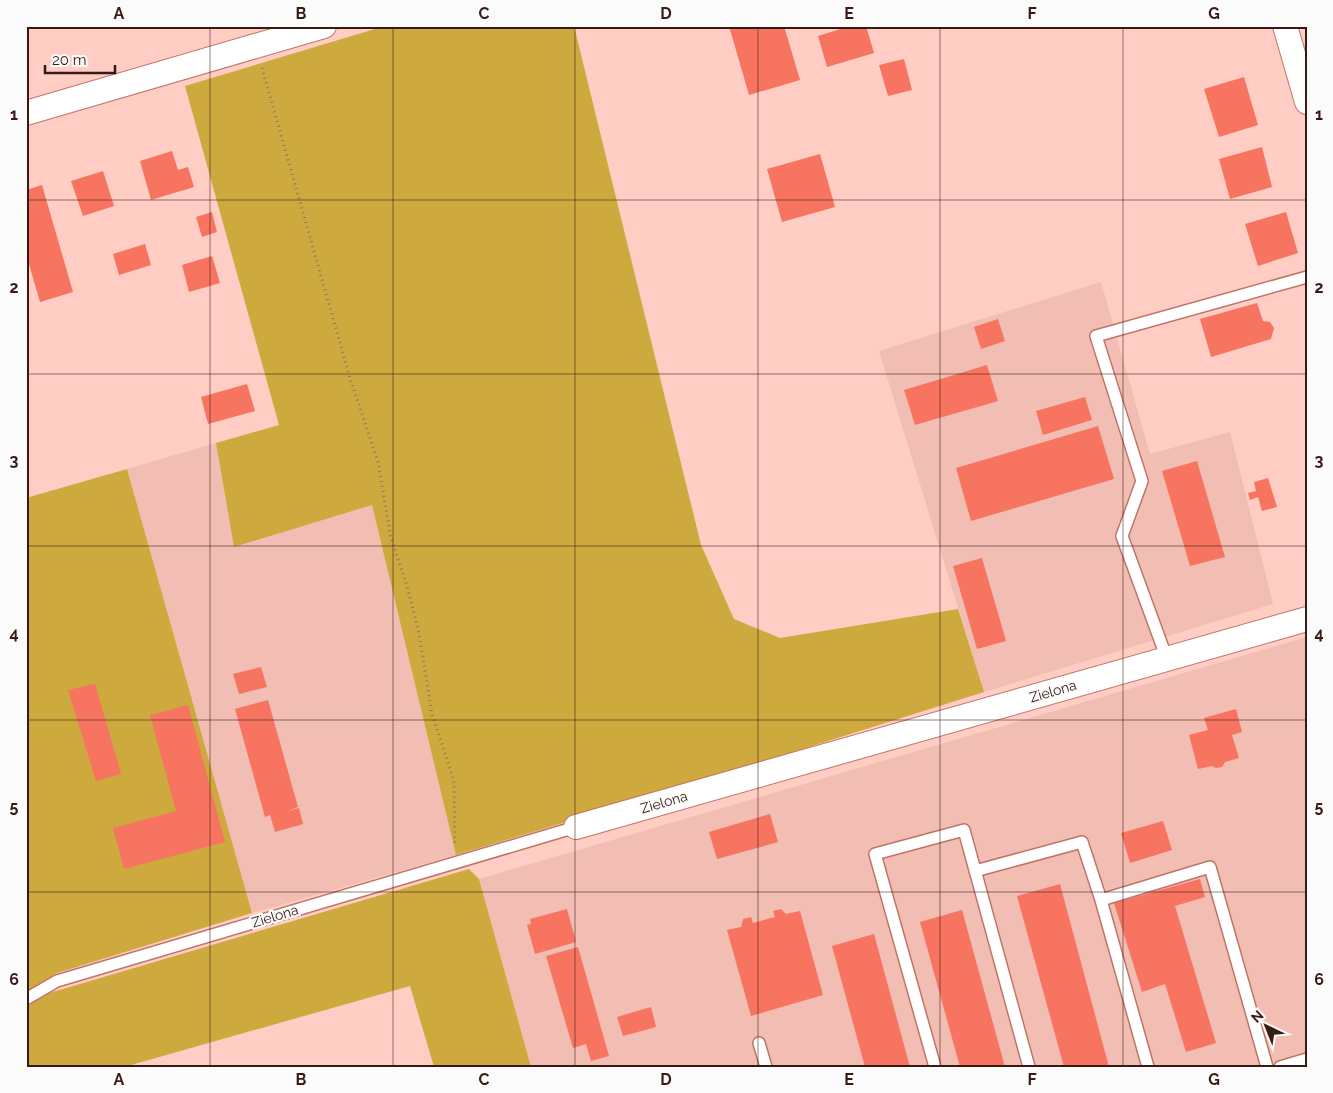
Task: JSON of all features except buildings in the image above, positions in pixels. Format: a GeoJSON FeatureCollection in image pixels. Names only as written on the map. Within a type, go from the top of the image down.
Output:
{"type":"FeatureCollection","features":[{"type":"Feature","properties":{"kind":"street"},"geometry":{"type":"LineString","coordinates":[[26,113],[324,26]]}},
{"type":"Feature","properties":{"kind":"street"},"geometry":{"type":"LineString","coordinates":[[1285,26],[1307,102]]}},
{"type":"Feature","properties":{"kind":"street","name":"Zielona"},"geometry":{"type":"LineString","coordinates":[[576,827],[1307,619]]}},
{"type":"Feature","properties":{"kind":"lane"},"geometry":{"type":"LineString","coordinates":[[1167,659],[1122,536],[1142,481],[1096,336],[1307,278]]}},
{"type":"Feature","properties":{"kind":"lane","name":"Zielona"},"geometry":{"type":"LineString","coordinates":[[26,999],[57,981],[576,827]]}},
{"type":"Feature","properties":{"kind":"lane"},"geometry":{"type":"LineString","coordinates":[[935,1067],[875,854],[964,830],[1029,1067]]}},
{"type":"Feature","properties":{"kind":"lane"},"geometry":{"type":"LineString","coordinates":[[975,870],[1082,842],[1101,900],[1148,1067]]}},
{"type":"Feature","properties":{"kind":"lane"},"geometry":{"type":"LineString","coordinates":[[1101,900],[1210,867],[1267,1067]]}},
{"type":"Feature","properties":{"kind":"lane"},"geometry":{"type":"LineString","coordinates":[[759,1043],[766,1067]]}},
{"type":"Feature","properties":{"kind":"lane"},"geometry":{"type":"LineString","coordinates":[[1280,1067],[1307,1059]]}},
{"type":"Feature","properties":{"kind":"path"},"geometry":{"type":"LineString","coordinates":[[256,46],[350,378],[378,462],[391,538],[407,586],[419,633],[432,714],[454,781],[456,862]]}},
{"type":"Feature","properties":{"kind":"shaded area"},"geometry":{"type":"Polygon","coordinates":[[[385,26],[574,26],[701,545],[734,619],[780,638],[958,609],[984,692],[656,795],[456,855],[372,505],[234,547],[216,443],[279,425],[185,86],[385,26]]]}},
{"type":"Feature","properties":{"kind":"shaded area"},"geometry":{"type":"Polygon","coordinates":[[[1101,282],[1150,454],[1230,432],[1273,604],[984,692],[879,351],[1101,282]]]}},
{"type":"Feature","properties":{"kind":"shaded area"},"geometry":{"type":"Polygon","coordinates":[[[216,443],[234,547],[372,505],[456,855],[252,913],[127,469],[216,443]]]}},
{"type":"Feature","properties":{"kind":"shaded area"},"geometry":{"type":"Polygon","coordinates":[[[127,469],[252,913],[57,973],[26,992],[26,498],[127,469]]]}},
{"type":"Feature","properties":{"kind":"shaded area"},"geometry":{"type":"Polygon","coordinates":[[[1307,637],[1307,1067],[531,1067],[479,879],[1307,637]]]}},
{"type":"Feature","properties":{"kind":"shaded area"},"geometry":{"type":"Polygon","coordinates":[[[469,869],[479,879],[531,1067],[434,1067],[410,986],[124,1067],[26,1067],[26,1004],[46,994],[469,869]]]}}]}
